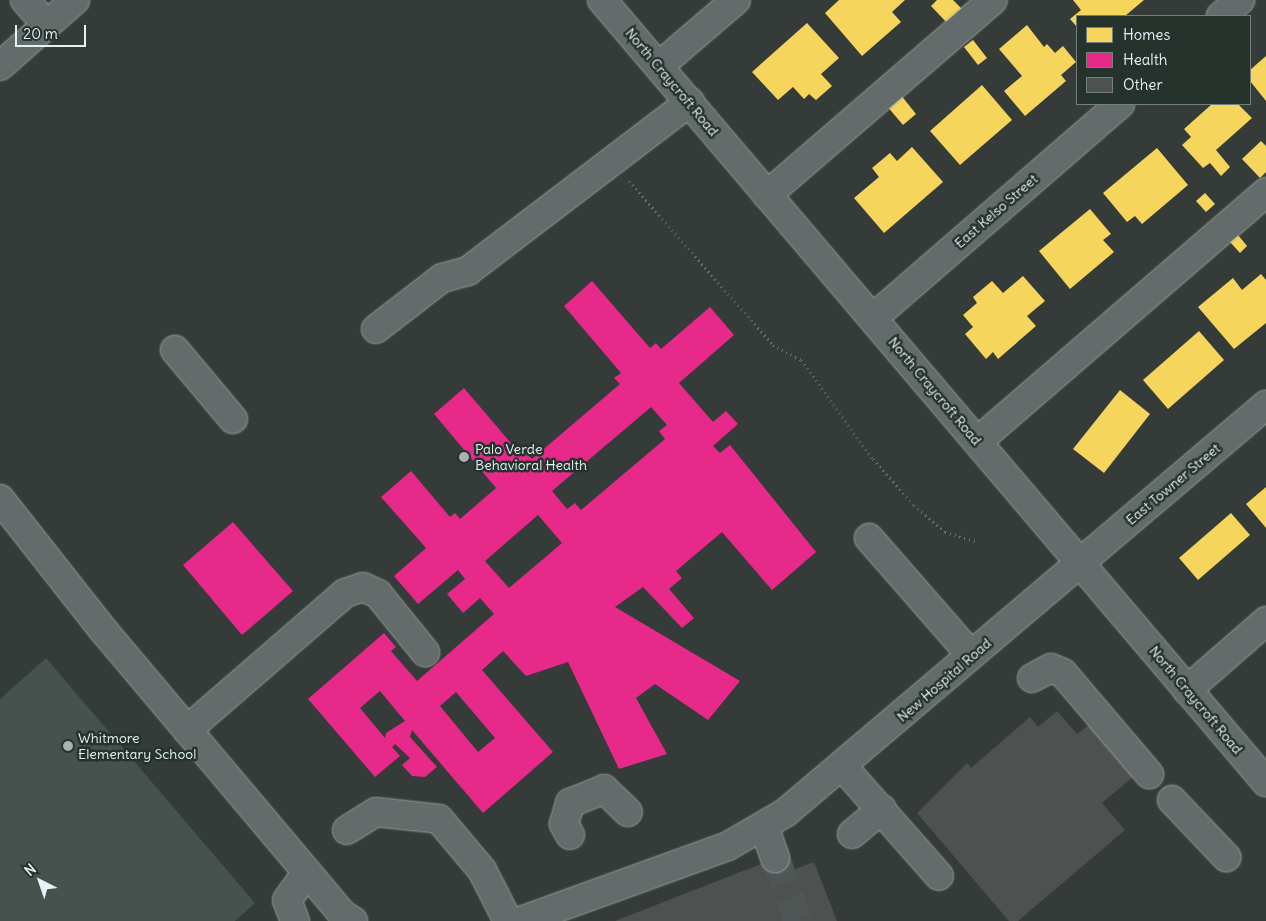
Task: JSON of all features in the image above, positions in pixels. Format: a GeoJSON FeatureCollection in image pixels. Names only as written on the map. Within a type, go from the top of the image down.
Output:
{"type":"FeatureCollection","features":[{"type":"Feature","properties":{"kind":"street"},"geometry":{"type":"LineString","coordinates":[[25,0],[46,25]]}},
{"type":"Feature","properties":{"kind":"street"},"geometry":{"type":"LineString","coordinates":[[0,66],[75,0]]}},
{"type":"Feature","properties":{"kind":"street","name":"North Craycroft Road"},"geometry":{"type":"LineString","coordinates":[[602,0],[1266,782]]}},
{"type":"Feature","properties":{"kind":"street"},"geometry":{"type":"LineString","coordinates":[[658,66],[736,0]]}},
{"type":"Feature","properties":{"kind":"street"},"geometry":{"type":"LineString","coordinates":[[768,195],[993,0]]}},
{"type":"Feature","properties":{"kind":"street"},"geometry":{"type":"LineString","coordinates":[[1222,15],[1240,0]]}},
{"type":"Feature","properties":{"kind":"street"},"geometry":{"type":"LineString","coordinates":[[376,329],[442,278],[468,271],[690,102]]}},
{"type":"Feature","properties":{"kind":"street","name":"East Kelso Street"},"geometry":{"type":"LineString","coordinates":[[872,318],[1119,105]]}},
{"type":"Feature","properties":{"kind":"street"},"geometry":{"type":"LineString","coordinates":[[978,442],[1266,192]]}},
{"type":"Feature","properties":{"kind":"street"},"geometry":{"type":"LineString","coordinates":[[175,350],[233,420]]}},
{"type":"Feature","properties":{"kind":"street","name":"East Towner Street"},"geometry":{"type":"LineString","coordinates":[[1081,564],[1266,405]]}},
{"type":"Feature","properties":{"kind":"street"},"geometry":{"type":"LineString","coordinates":[[0,499],[187,730],[307,872],[353,921]]}},
{"type":"Feature","properties":{"kind":"street"},"geometry":{"type":"LineString","coordinates":[[869,538],[971,655]]}},
{"type":"Feature","properties":{"kind":"street","name":"New Hospital Road"},"geometry":{"type":"LineString","coordinates":[[521,921],[728,846],[764,826],[807,796],[843,767],[971,655],[1081,564]]}},
{"type":"Feature","properties":{"kind":"street"},"geometry":{"type":"LineString","coordinates":[[187,730],[344,593],[363,587],[378,594],[426,652]]}},
{"type":"Feature","properties":{"kind":"street"},"geometry":{"type":"LineString","coordinates":[[1187,690],[1266,621]]}},
{"type":"Feature","properties":{"kind":"street"},"geometry":{"type":"LineString","coordinates":[[1032,678],[1051,668],[1063,673],[1149,774]]}},
{"type":"Feature","properties":{"kind":"street"},"geometry":{"type":"LineString","coordinates":[[843,767],[940,876]]}},
{"type":"Feature","properties":{"kind":"street"},"geometry":{"type":"LineString","coordinates":[[570,836],[564,824],[570,803],[604,789],[628,812]]}},
{"type":"Feature","properties":{"kind":"street"},"geometry":{"type":"LineString","coordinates":[[1172,800],[1226,857]]}},
{"type":"Feature","properties":{"kind":"street"},"geometry":{"type":"LineString","coordinates":[[852,834],[882,810]]}},
{"type":"Feature","properties":{"kind":"street"},"geometry":{"type":"LineString","coordinates":[[347,830],[376,812],[439,819],[482,870],[508,921]]}},
{"type":"Feature","properties":{"kind":"street"},"geometry":{"type":"LineString","coordinates":[[764,826],[775,858]]}},
{"type":"Feature","properties":{"kind":"street"},"geometry":{"type":"LineString","coordinates":[[295,921],[287,900],[307,872]]}},
{"type":"Feature","properties":{"kind":"path"},"geometry":{"type":"LineString","coordinates":[[613,161],[725,295],[773,345],[801,360],[873,459],[914,505],[945,532],[978,542]]}},
{"type":"Feature","properties":{"kind":"shaded area","name":"Whitmore Elementary School"},"geometry":{"type":"Polygon","coordinates":[[[46,658],[255,903],[235,921],[0,921],[0,699],[46,658]]]}},
{"type":"Feature","properties":{"kind":"building: Homes"},"geometry":{"type":"Polygon","coordinates":[[[839,0],[905,0],[892,12],[901,22],[862,56],[825,13],[839,0]]]}},
{"type":"Feature","properties":{"kind":"building: Homes"},"geometry":{"type":"Polygon","coordinates":[[[937,0],[953,0],[964,11],[949,25],[931,6],[937,0]]]}},
{"type":"Feature","properties":{"kind":"building: Homes"},"geometry":{"type":"Polygon","coordinates":[[[1073,0],[1144,0],[1126,15],[1076,15],[1076,26],[1070,19],[1081,10],[1073,0]]]}},
{"type":"Feature","properties":{"kind":"building: Homes"},"geometry":{"type":"Polygon","coordinates":[[[807,23],[839,58],[821,74],[832,86],[816,100],[809,94],[804,99],[793,87],[778,100],[752,72],[807,23]]]}},
{"type":"Feature","properties":{"kind":"building: Homes"},"geometry":{"type":"Polygon","coordinates":[[[1027,25],[1044,47],[1047,44],[1055,53],[1063,46],[1076,62],[1061,75],[1066,81],[1025,116],[1004,91],[1022,76],[999,49],[1027,25]]]}},
{"type":"Feature","properties":{"kind":"building: Homes"},"geometry":{"type":"Polygon","coordinates":[[[973,40],[987,58],[978,65],[964,47],[973,40]]]}},
{"type":"Feature","properties":{"kind":"building: Homes"},"geometry":{"type":"Polygon","coordinates":[[[1266,56],[1266,101],[1251,82],[1251,69],[1266,56]]]}},
{"type":"Feature","properties":{"kind":"building: Homes"},"geometry":{"type":"Polygon","coordinates":[[[982,85],[1012,120],[960,165],[930,131],[982,85]]]}},
{"type":"Feature","properties":{"kind":"building: Homes"},"geometry":{"type":"Polygon","coordinates":[[[900,94],[916,114],[903,125],[886,105],[900,94]]]}},
{"type":"Feature","properties":{"kind":"building: Homes"},"geometry":{"type":"Polygon","coordinates":[[[1211,105],[1239,105],[1252,118],[1216,150],[1230,167],[1221,176],[1210,163],[1203,168],[1182,145],[1191,137],[1184,129],[1211,105]]]}},
{"type":"Feature","properties":{"kind":"building: Homes"},"geometry":{"type":"Polygon","coordinates":[[[1261,141],[1266,146],[1266,172],[1260,178],[1242,159],[1261,141]]]}},
{"type":"Feature","properties":{"kind":"building: Homes"},"geometry":{"type":"Polygon","coordinates":[[[912,147],[943,182],[884,233],[854,198],[879,177],[872,168],[890,153],[897,161],[912,147]]]}},
{"type":"Feature","properties":{"kind":"building: Homes"},"geometry":{"type":"Polygon","coordinates":[[[1157,148],[1188,185],[1142,224],[1135,216],[1127,222],[1103,193],[1157,148]]]}},
{"type":"Feature","properties":{"kind":"building: Homes"},"geometry":{"type":"Polygon","coordinates":[[[1205,193],[1215,204],[1206,212],[1196,201],[1205,193]]]}},
{"type":"Feature","properties":{"kind":"building: Homes"},"geometry":{"type":"Polygon","coordinates":[[[1090,209],[1111,234],[1103,240],[1114,252],[1070,289],[1039,251],[1090,209]]]}},
{"type":"Feature","properties":{"kind":"building: Homes"},"geometry":{"type":"Polygon","coordinates":[[[1238,235],[1247,246],[1240,253],[1230,242],[1238,235]]]}},
{"type":"Feature","properties":{"kind":"building: Homes"},"geometry":{"type":"Polygon","coordinates":[[[1261,274],[1266,280],[1266,323],[1234,349],[1198,307],[1233,278],[1242,290],[1261,274]]]}},
{"type":"Feature","properties":{"kind":"building: Homes"},"geometry":{"type":"Polygon","coordinates":[[[1023,276],[1045,301],[1027,316],[1036,326],[998,359],[993,352],[986,359],[965,334],[973,327],[963,315],[977,303],[973,297],[992,281],[1003,293],[1023,276]]]}},
{"type":"Feature","properties":{"kind":"building: Homes"},"geometry":{"type":"Polygon","coordinates":[[[1199,331],[1224,360],[1168,409],[1143,380],[1199,331]]]}},
{"type":"Feature","properties":{"kind":"building: Homes"},"geometry":{"type":"Polygon","coordinates":[[[1120,390],[1150,414],[1104,473],[1073,449],[1120,390]]]}},
{"type":"Feature","properties":{"kind":"building: Homes"},"geometry":{"type":"Polygon","coordinates":[[[1266,487],[1266,528],[1246,504],[1266,487]]]}},
{"type":"Feature","properties":{"kind":"building: Homes"},"geometry":{"type":"Polygon","coordinates":[[[1231,513],[1250,535],[1198,580],[1179,558],[1231,513]]]}},
{"type":"Feature","properties":{"kind":"building: Health"},"geometry":{"type":"Polygon","coordinates":[[[592,281],[650,348],[656,343],[661,349],[710,307],[734,335],[679,383],[713,422],[726,411],[738,424],[713,446],[720,453],[730,445],[816,552],[772,590],[722,532],[676,571],[682,578],[669,589],[694,618],[682,628],[643,587],[615,607],[740,681],[708,720],[655,684],[636,698],[667,754],[619,769],[568,662],[526,676],[503,651],[482,670],[553,752],[483,813],[412,730],[410,737],[437,767],[425,777],[412,776],[402,765],[410,758],[395,744],[392,747],[400,756],[375,777],[308,699],[384,633],[396,647],[391,651],[417,681],[494,614],[480,598],[463,613],[447,594],[465,579],[458,570],[418,604],[394,576],[426,548],[381,497],[411,471],[450,517],[455,513],[460,519],[496,488],[434,414],[464,388],[522,456],[526,452],[532,459],[620,384],[614,378],[621,373],[564,306],[592,281]],[[651,407],[552,491],[567,509],[575,503],[581,510],[665,439],[659,431],[667,425],[651,407]],[[538,515],[485,561],[509,588],[562,543],[538,515]],[[380,691],[360,708],[385,738],[386,733],[405,721],[380,691]],[[456,692],[440,706],[478,752],[495,738],[456,692]]]}},
{"type":"Feature","properties":{"kind":"building: Health"},"geometry":{"type":"Polygon","coordinates":[[[233,522],[293,591],[242,635],[183,565],[233,522]]]}},
{"type":"Feature","properties":{"kind":"building: Other"},"geometry":{"type":"Polygon","coordinates":[[[1057,711],[1077,734],[1089,725],[1133,777],[1102,803],[1125,830],[1018,921],[1009,921],[917,813],[967,763],[971,768],[1030,717],[1038,727],[1057,711]]]}},
{"type":"Feature","properties":{"kind":"building: Other"},"geometry":{"type":"Polygon","coordinates":[[[789,853],[795,869],[814,862],[837,921],[615,921],[789,853]]]}},
{"type":"Feature","properties":{"kind":"tunnel"},"geometry":{"type":"LineString","coordinates":[[775,858],[798,921]]}},
{"type":"Feature","properties":{"kind":"place","name":"Palo Verde Behavioral Health"},"geometry":{"type":"Point","coordinates":[464,457]}},
{"type":"Feature","properties":{"kind":"place","name":"Whitmore Elementary School"},"geometry":{"type":"Point","coordinates":[68,746]}}]}
